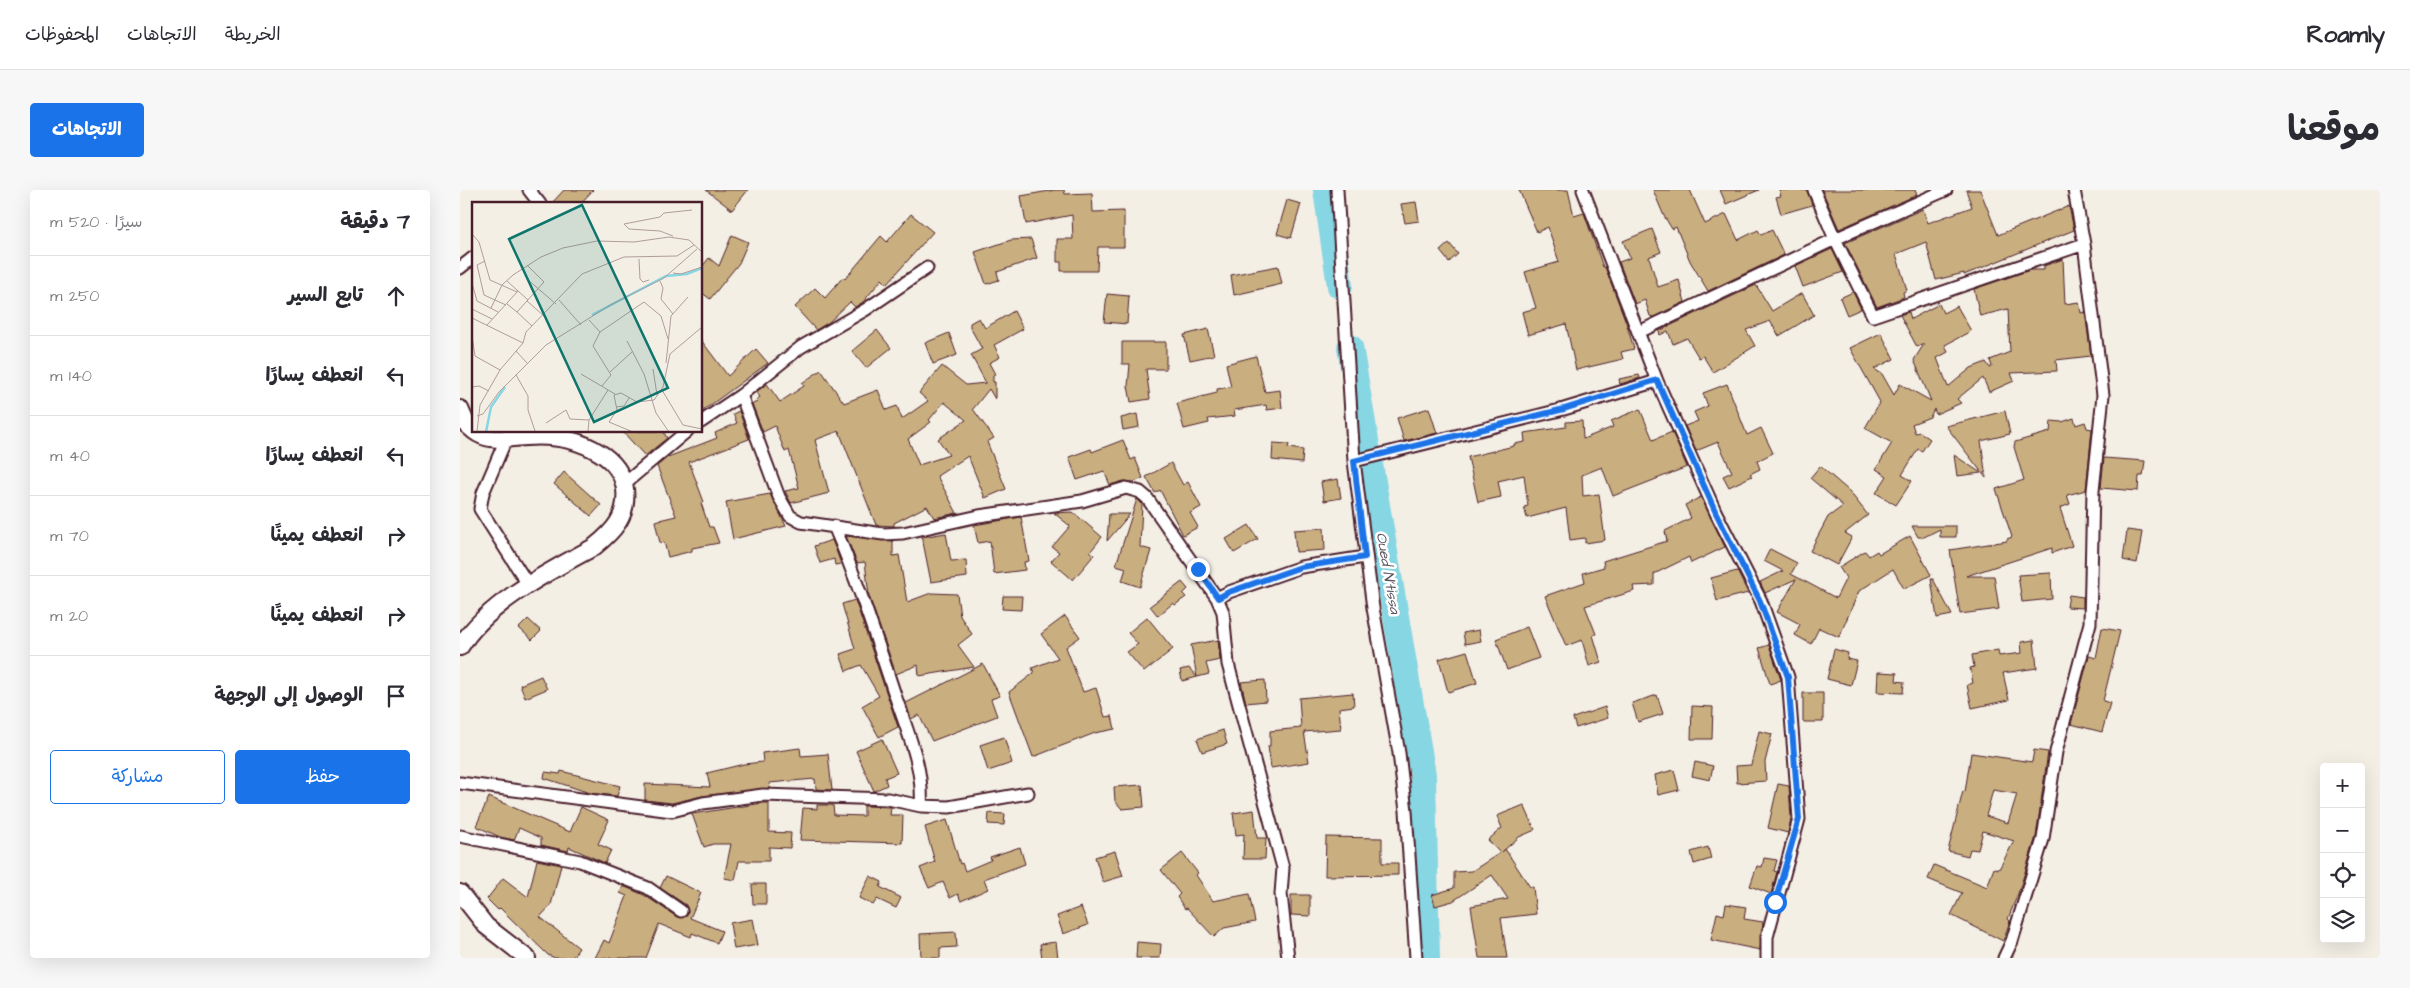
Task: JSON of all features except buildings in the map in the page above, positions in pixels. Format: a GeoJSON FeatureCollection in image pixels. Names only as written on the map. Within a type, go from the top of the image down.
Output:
{"type":"FeatureCollection","features":[{"type":"Feature","properties":{"kind":"main road"},"geometry":{"type":"LineString","coordinates":[[460,409],[467,424],[472,429]]}},
{"type":"Feature","properties":{"kind":"main road"},"geometry":{"type":"LineString","coordinates":[[460,647],[467,636],[489,612],[594,547],[618,524],[625,512],[624,484],[610,459],[579,442],[563,438],[527,437],[492,439],[476,432]]}},
{"type":"Feature","properties":{"kind":"main road"},"geometry":{"type":"LineString","coordinates":[[462,898],[486,926],[527,958]]}},
{"type":"Feature","properties":{"kind":"street"},"geometry":{"type":"LineString","coordinates":[[529,190],[538,202]]}},
{"type":"Feature","properties":{"kind":"street"},"geometry":{"type":"LineString","coordinates":[[1337,190],[1354,461],[1365,557],[1399,753],[1406,810],[1416,958]]}},
{"type":"Feature","properties":{"kind":"street"},"geometry":{"type":"LineString","coordinates":[[1583,190],[1657,380],[1716,513],[1760,601],[1788,677],[1799,819],[1767,937],[1767,958]]}},
{"type":"Feature","properties":{"kind":"street"},"geometry":{"type":"LineString","coordinates":[[1814,190],[1835,239],[1873,316],[2084,244]]}},
{"type":"Feature","properties":{"kind":"street"},"geometry":{"type":"LineString","coordinates":[[1639,332],[1835,239],[1946,190]]}},
{"type":"Feature","properties":{"kind":"street"},"geometry":{"type":"LineString","coordinates":[[2004,958],[2012,941],[2043,839],[2056,752],[2090,623],[2093,491],[2103,395],[2084,244],[2074,190]]}},
{"type":"Feature","properties":{"kind":"street"},"geometry":{"type":"LineString","coordinates":[[460,268],[472,258]]}},
{"type":"Feature","properties":{"kind":"street"},"geometry":{"type":"LineString","coordinates":[[702,421],[741,395],[801,347],[865,310],[927,268]]}},
{"type":"Feature","properties":{"kind":"street"},"geometry":{"type":"LineString","coordinates":[[1354,461],[1564,409],[1657,380]]}},
{"type":"Feature","properties":{"kind":"street"},"geometry":{"type":"LineString","coordinates":[[741,395],[779,497],[790,516],[801,522],[883,534],[903,533],[979,516],[1082,502],[1126,488],[1140,492],[1147,498],[1218,598],[1223,612],[1228,664],[1283,868],[1281,894],[1288,958]]}},
{"type":"Feature","properties":{"kind":"street"},"geometry":{"type":"LineString","coordinates":[[624,484],[682,432]]}},
{"type":"Feature","properties":{"kind":"street"},"geometry":{"type":"LineString","coordinates":[[506,439],[483,493],[480,509],[529,586]]}},
{"type":"Feature","properties":{"kind":"street"},"geometry":{"type":"LineString","coordinates":[[834,526],[869,614],[912,744],[921,780],[921,806]]}},
{"type":"Feature","properties":{"kind":"street"},"geometry":{"type":"LineString","coordinates":[[1218,598],[1229,592],[1301,567],[1365,557]]}},
{"type":"Feature","properties":{"kind":"street"},"geometry":{"type":"LineString","coordinates":[[460,783],[672,811],[703,803],[762,795],[888,800],[921,806],[949,807],[1028,793]]}},
{"type":"Feature","properties":{"kind":"street"},"geometry":{"type":"LineString","coordinates":[[460,836],[580,861],[648,888],[682,911]]}},
{"type":"Feature","properties":{"kind":"waterway","name":"Oued N'tissa"},"geometry":{"type":"LineString","coordinates":[[1326,190],[1340,286]]}},
{"type":"Feature","properties":{"kind":"waterway","name":"Oued N'tissa"},"geometry":{"type":"LineString","coordinates":[[1350,347],[1423,775],[1427,958]]}},
{"type":"Feature","properties":{"kind":"route"},"geometry":{"type":"LineString","coordinates":[[1198,569],[1206,584],[1218,598],[1229,592],[1301,567],[1365,557],[1354,461],[1564,409],[1657,380],[1716,513],[1760,601],[1788,677],[1799,819],[1775,902]]}}]}
